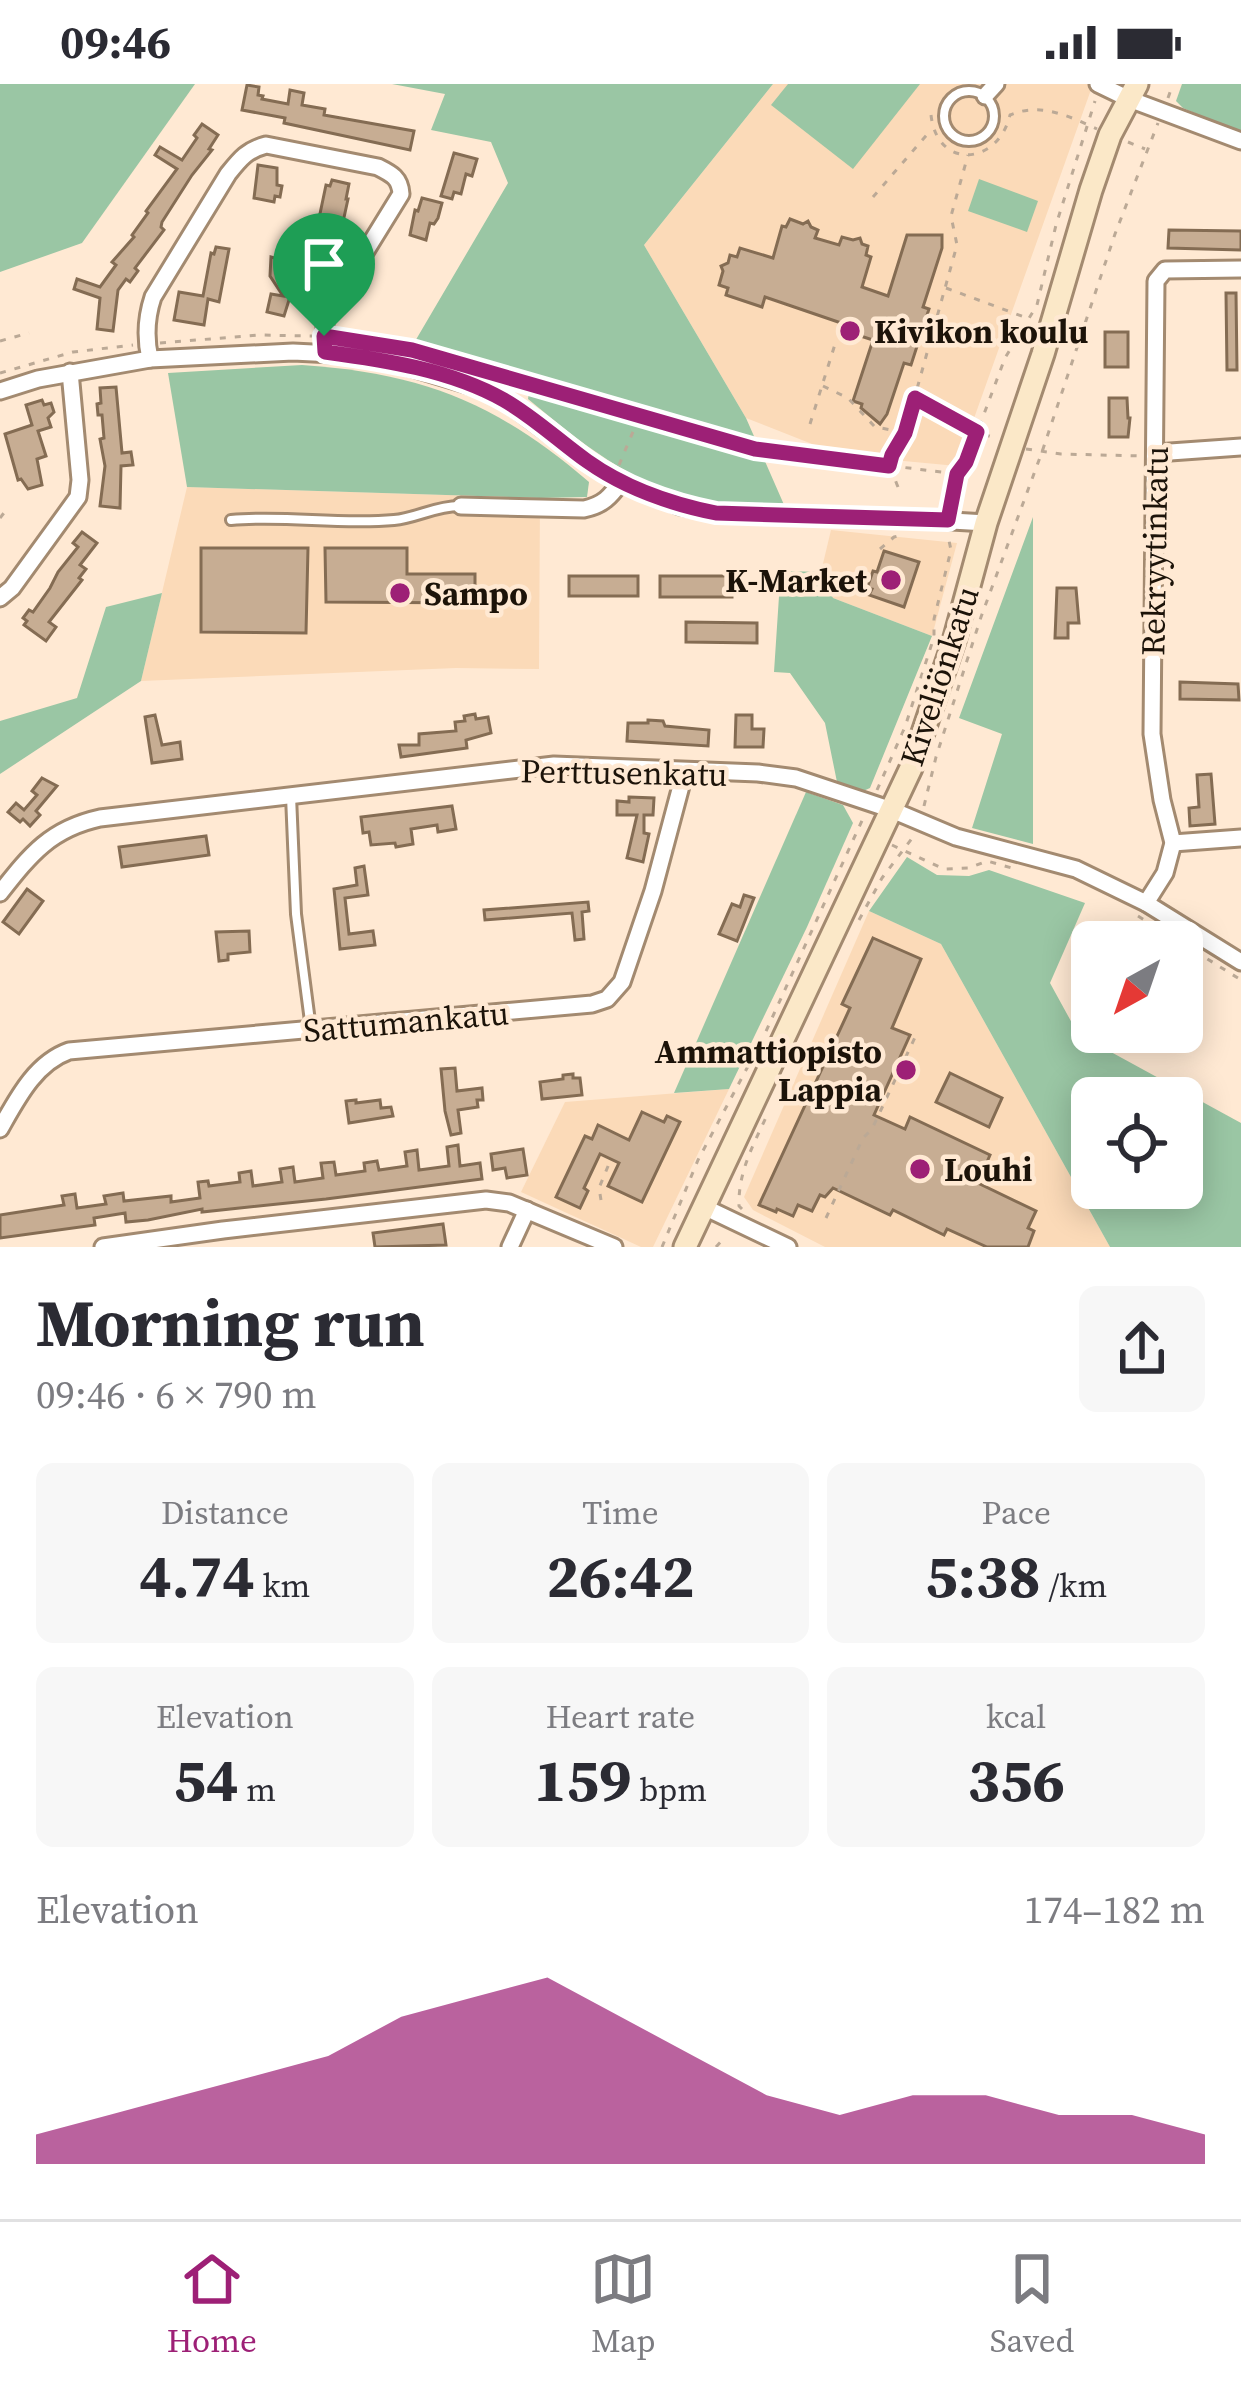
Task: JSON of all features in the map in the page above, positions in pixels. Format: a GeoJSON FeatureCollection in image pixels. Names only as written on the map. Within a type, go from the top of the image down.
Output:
{"type":"FeatureCollection","features":[{"type":"Feature","properties":{"kind":"main road","name":"Kiveliönkatu"},"geometry":{"type":"LineString","coordinates":[[681,1238],[704,1207],[910,768],[948,661],[1091,190],[1133,92]]}},
{"type":"Feature","properties":{"kind":"street"},"geometry":{"type":"LineString","coordinates":[[1097,91],[1133,92],[1241,141]]}},
{"type":"Feature","properties":{"kind":"street"},"geometry":{"type":"LineString","coordinates":[[149,351],[147,313],[157,290],[228,174],[252,148],[266,145],[378,167],[400,183],[401,194],[341,288],[325,322],[324,344]]}},
{"type":"Feature","properties":{"kind":"street","name":"Rekryytinkatu"},"geometry":{"type":"LineString","coordinates":[[1173,843],[1152,734],[1156,281],[1165,270],[1241,269]]}},
{"type":"Feature","properties":{"kind":"street"},"geometry":{"type":"LineString","coordinates":[[0,391],[149,351],[324,344],[479,388],[507,402],[592,465],[680,506],[716,513],[986,524]]}},
{"type":"Feature","properties":{"kind":"street"},"geometry":{"type":"LineString","coordinates":[[0,598],[78,497],[70,373]]}},
{"type":"Feature","properties":{"kind":"street"},"geometry":{"type":"LineString","coordinates":[[1156,455],[1241,447]]}},
{"type":"Feature","properties":{"kind":"street"},"geometry":{"type":"LineString","coordinates":[[461,506],[584,509],[609,499],[618,480]]}},
{"type":"Feature","properties":{"kind":"street","name":"Perttusenkatu"},"geometry":{"type":"LineString","coordinates":[[0,893],[52,836],[100,818],[554,765],[758,773],[796,778],[956,837],[1076,869],[1117,886],[1140,911],[1241,962]]}},
{"type":"Feature","properties":{"kind":"street","name":"Sattumankatu"},"geometry":{"type":"LineString","coordinates":[[0,1129],[43,1066],[69,1051],[607,999],[622,982],[649,905],[685,771]]}},
{"type":"Feature","properties":{"kind":"street"},"geometry":{"type":"LineString","coordinates":[[1140,911],[1165,873],[1173,843],[1241,838]]}},
{"type":"Feature","properties":{"kind":"street"},"geometry":{"type":"LineString","coordinates":[[103,1247],[470,1200],[499,1201],[527,1210],[614,1247]]}},
{"type":"Feature","properties":{"kind":"street"},"geometry":{"type":"LineString","coordinates":[[704,1207],[788,1247]]}},
{"type":"Feature","properties":{"kind":"street"},"geometry":{"type":"LineString","coordinates":[[510,1247],[527,1210]]}},
{"type":"Feature","properties":{"kind":"lane"},"geometry":{"type":"LineString","coordinates":[[990,90],[994,119],[986,135],[970,141],[954,136],[945,123],[950,100],[970,91],[990,90]]}},
{"type":"Feature","properties":{"kind":"lane"},"geometry":{"type":"LineString","coordinates":[[231,520],[396,520],[433,508],[461,506]]}},
{"type":"Feature","properties":{"kind":"lane"},"geometry":{"type":"LineString","coordinates":[[291,796],[296,914],[311,1030]]}},
{"type":"Feature","properties":{"kind":"path"},"geometry":{"type":"LineString","coordinates":[[1169,97],[1172,84]]}},
{"type":"Feature","properties":{"kind":"path"},"geometry":{"type":"LineString","coordinates":[[876,792],[905,728],[934,637],[950,550],[948,520],[957,474],[966,462],[1005,358],[1037,305],[1097,91]]}},
{"type":"Feature","properties":{"kind":"path"},"geometry":{"type":"LineString","coordinates":[[931,115],[932,128],[946,146],[968,155],[995,145],[1010,115],[1023,110],[1046,110],[1099,130]]}},
{"type":"Feature","properties":{"kind":"path"},"geometry":{"type":"LineString","coordinates":[[925,805],[982,616],[1115,234],[1158,125]]}},
{"type":"Feature","properties":{"kind":"path"},"geometry":{"type":"LineString","coordinates":[[872,197],[932,128]]}},
{"type":"Feature","properties":{"kind":"path"},"geometry":{"type":"LineString","coordinates":[[1128,142],[1147,150]]}},
{"type":"Feature","properties":{"kind":"path"},"geometry":{"type":"LineString","coordinates":[[898,487],[889,466],[905,433],[957,245],[951,216],[968,155]]}},
{"type":"Feature","properties":{"kind":"path"},"geometry":{"type":"LineString","coordinates":[[945,287],[1029,319]]}},
{"type":"Feature","properties":{"kind":"path"},"geometry":{"type":"LineString","coordinates":[[0,341],[28,333]]}},
{"type":"Feature","properties":{"kind":"path"},"geometry":{"type":"LineString","coordinates":[[0,373],[91,349],[149,351],[259,335],[324,344]]}},
{"type":"Feature","properties":{"kind":"path"},"geometry":{"type":"LineString","coordinates":[[810,424],[836,341]]}},
{"type":"Feature","properties":{"kind":"path"},"geometry":{"type":"LineString","coordinates":[[368,343],[412,350],[755,449],[957,474]]}},
{"type":"Feature","properties":{"kind":"path"},"geometry":{"type":"LineString","coordinates":[[91,349],[93,358]]}},
{"type":"Feature","properties":{"kind":"path"},"geometry":{"type":"LineString","coordinates":[[823,386],[848,398],[875,427],[905,433]]}},
{"type":"Feature","properties":{"kind":"path"},"geometry":{"type":"LineString","coordinates":[[915,398],[1002,441]]}},
{"type":"Feature","properties":{"kind":"path"},"geometry":{"type":"LineString","coordinates":[[618,480],[622,454],[640,415]]}},
{"type":"Feature","properties":{"kind":"path"},"geometry":{"type":"LineString","coordinates":[[1020,448],[1156,455]]}},
{"type":"Feature","properties":{"kind":"path"},"geometry":{"type":"LineString","coordinates":[[0,518],[7,509]]}},
{"type":"Feature","properties":{"kind":"path"},"geometry":{"type":"LineString","coordinates":[[880,550],[894,537],[910,532]]}},
{"type":"Feature","properties":{"kind":"path"},"geometry":{"type":"LineString","coordinates":[[662,1247],[698,1160],[762,1040],[863,818]]}},
{"type":"Feature","properties":{"kind":"path"},"geometry":{"type":"LineString","coordinates":[[858,923],[882,878],[915,836]]}},
{"type":"Feature","properties":{"kind":"path"},"geometry":{"type":"LineString","coordinates":[[890,844],[952,871],[987,861],[1028,872]]}},
{"type":"Feature","properties":{"kind":"path"},"geometry":{"type":"LineString","coordinates":[[1136,921],[1140,911],[1153,921]]}},
{"type":"Feature","properties":{"kind":"path"},"geometry":{"type":"LineString","coordinates":[[1203,957],[1241,980]]}},
{"type":"Feature","properties":{"kind":"path"},"geometry":{"type":"LineString","coordinates":[[826,1218],[917,1033]]}},
{"type":"Feature","properties":{"kind":"path"},"geometry":{"type":"LineString","coordinates":[[746,1213],[739,1206],[743,1168],[772,1104]]}},
{"type":"Feature","properties":{"kind":"path"},"geometry":{"type":"LineString","coordinates":[[601,1200],[599,1188],[611,1159]]}},
{"type":"Feature","properties":{"kind":"path"},"geometry":{"type":"LineString","coordinates":[[670,1225],[681,1238]]}},
{"type":"Feature","properties":{"kind":"path"},"geometry":{"type":"LineString","coordinates":[[715,1246],[726,1236]]}},
{"type":"Feature","properties":{"kind":"shaded area","name":"Kivikon koulu"},"geometry":{"type":"Polygon","coordinates":[[[773,84],[1093,84],[957,466],[840,455],[746,418],[644,245],[773,84]]]}},
{"type":"Feature","properties":{"kind":"shaded area"},"geometry":{"type":"Polygon","coordinates":[[[187,487],[540,498],[539,669],[141,681],[187,487]]]}},
{"type":"Feature","properties":{"kind":"shaded area"},"geometry":{"type":"Polygon","coordinates":[[[831,530],[957,543],[932,636],[833,598],[821,572],[831,530]]]}},
{"type":"Feature","properties":{"kind":"shaded area","name":"Ammattiopisto Lappia"},"geometry":{"type":"Polygon","coordinates":[[[869,911],[941,944],[1071,1177],[1071,1209],[1089,1209],[1110,1247],[825,1247],[753,1210],[744,1197],[869,911]]]}},
{"type":"Feature","properties":{"kind":"shaded area"},"geometry":{"type":"Polygon","coordinates":[[[729,1089],[653,1247],[641,1247],[521,1192],[565,1102],[729,1089]]]}},
{"type":"Feature","properties":{"kind":"green space"},"geometry":{"type":"Polygon","coordinates":[[[0,84],[195,84],[82,243],[0,272],[0,84]]]}},
{"type":"Feature","properties":{"kind":"green space"},"geometry":{"type":"Polygon","coordinates":[[[392,84],[773,84],[644,245],[746,418],[785,507],[709,502],[651,484],[587,446],[528,399],[529,392],[635,425],[623,400],[414,343],[508,183],[491,142],[431,130],[445,94],[392,84]]]}},
{"type":"Feature","properties":{"kind":"green space"},"geometry":{"type":"Polygon","coordinates":[[[788,84],[920,84],[853,169],[771,105],[788,84]]]}},
{"type":"Feature","properties":{"kind":"green space"},"geometry":{"type":"Polygon","coordinates":[[[1182,84],[1241,84],[1241,133],[1183,108],[1176,101],[1182,84]]]}},
{"type":"Feature","properties":{"kind":"green space"},"geometry":{"type":"Polygon","coordinates":[[[979,179],[1038,201],[1027,232],[968,211],[979,179]]]}},
{"type":"Feature","properties":{"kind":"green space"},"geometry":{"type":"Polygon","coordinates":[[[302,365],[421,385],[489,412],[589,482],[587,497],[187,487],[168,373],[302,365]]]}},
{"type":"Feature","properties":{"kind":"green space"},"geometry":{"type":"Polygon","coordinates":[[[1033,517],[1033,844],[972,828],[1002,734],[959,718],[1033,517]]]}},
{"type":"Feature","properties":{"kind":"green space"},"geometry":{"type":"Polygon","coordinates":[[[786,571],[821,572],[833,598],[932,636],[870,788],[861,792],[837,782],[825,723],[790,673],[774,672],[780,581],[786,571]]]}},
{"type":"Feature","properties":{"kind":"green space"},"geometry":{"type":"Polygon","coordinates":[[[162,593],[141,681],[0,774],[0,721],[77,698],[106,607],[162,593]]]}},
{"type":"Feature","properties":{"kind":"green space"},"geometry":{"type":"Polygon","coordinates":[[[806,792],[843,805],[853,823],[729,1089],[674,1093],[806,792]]]}},
{"type":"Feature","properties":{"kind":"green space"},"geometry":{"type":"Polygon","coordinates":[[[907,857],[937,875],[969,876],[989,870],[1085,903],[1077,921],[1071,921],[1071,935],[1050,983],[1071,1021],[1071,1053],[1113,1053],[1157,1077],[1071,1077],[1071,1177],[941,944],[869,911],[907,857]]]}},
{"type":"Feature","properties":{"kind":"green space"},"geometry":{"type":"Polygon","coordinates":[[[1203,1102],[1241,1123],[1241,1247],[1110,1247],[1089,1209],[1203,1209],[1203,1102]]]}},
{"type":"Feature","properties":{"kind":"building"},"geometry":{"type":"Polygon","coordinates":[[[247,85],[259,87],[262,99],[288,104],[290,90],[304,93],[302,105],[325,109],[324,115],[414,131],[410,150],[242,110],[247,85]]]}},
{"type":"Feature","properties":{"kind":"building"},"geometry":{"type":"Polygon","coordinates":[[[202,124],[218,135],[212,150],[162,222],[164,230],[135,268],[138,271],[118,290],[113,331],[97,329],[100,298],[74,289],[77,279],[100,287],[116,265],[112,262],[134,237],[146,211],[177,169],[155,155],[160,147],[182,160],[202,124]]]}},
{"type":"Feature","properties":{"kind":"building"},"geometry":{"type":"Polygon","coordinates":[[[454,153],[477,159],[472,176],[466,174],[461,194],[454,192],[452,199],[441,196],[454,153]]]}},
{"type":"Feature","properties":{"kind":"building"},"geometry":{"type":"Polygon","coordinates":[[[258,165],[277,168],[277,185],[282,186],[274,202],[254,198],[258,165]]]}},
{"type":"Feature","properties":{"kind":"building"},"geometry":{"type":"Polygon","coordinates":[[[332,180],[349,184],[348,199],[343,222],[330,219],[314,287],[294,284],[284,316],[267,312],[271,294],[283,296],[270,276],[271,257],[278,259],[280,254],[303,264],[310,227],[317,228],[326,185],[332,180]]]}},
{"type":"Feature","properties":{"kind":"building"},"geometry":{"type":"Polygon","coordinates":[[[422,198],[442,203],[426,240],[410,235],[422,198]]]}},
{"type":"Feature","properties":{"kind":"building"},"geometry":{"type":"Polygon","coordinates":[[[790,219],[808,221],[818,230],[815,238],[839,245],[842,237],[860,238],[871,257],[862,287],[888,296],[907,235],[942,235],[923,307],[929,309],[911,365],[904,363],[880,424],[853,401],[873,340],[845,331],[847,325],[765,297],[762,307],[726,295],[728,288],[719,285],[721,266],[730,255],[737,257],[740,248],[773,258],[782,226],[790,219]]]}},
{"type":"Feature","properties":{"kind":"building"},"geometry":{"type":"Polygon","coordinates":[[[1169,230],[1241,231],[1241,250],[1168,248],[1169,230]]]}},
{"type":"Feature","properties":{"kind":"building"},"geometry":{"type":"Polygon","coordinates":[[[216,247],[229,249],[219,302],[208,299],[204,325],[174,320],[179,292],[203,296],[216,247]]]}},
{"type":"Feature","properties":{"kind":"building"},"geometry":{"type":"Polygon","coordinates":[[[1226,293],[1236,293],[1237,370],[1227,370],[1226,293]]]}},
{"type":"Feature","properties":{"kind":"building"},"geometry":{"type":"Polygon","coordinates":[[[1105,332],[1128,332],[1128,367],[1105,367],[1105,332]]]}},
{"type":"Feature","properties":{"kind":"building"},"geometry":{"type":"Polygon","coordinates":[[[116,387],[122,453],[131,452],[133,465],[121,466],[120,508],[100,506],[105,466],[97,404],[101,403],[100,388],[116,387]]]}},
{"type":"Feature","properties":{"kind":"building"},"geometry":{"type":"Polygon","coordinates":[[[1109,398],[1127,398],[1128,437],[1109,437],[1109,398]]]}},
{"type":"Feature","properties":{"kind":"building"},"geometry":{"type":"Polygon","coordinates":[[[42,400],[44,405],[51,403],[54,412],[48,418],[51,427],[38,431],[46,456],[37,459],[42,485],[28,489],[18,480],[5,434],[32,425],[26,405],[42,400]]]}},
{"type":"Feature","properties":{"kind":"building"},"geometry":{"type":"Polygon","coordinates":[[[82,532],[97,543],[80,565],[86,569],[82,580],[49,622],[56,627],[46,641],[24,625],[23,618],[50,588],[78,547],[73,543],[82,532]]]}},
{"type":"Feature","properties":{"kind":"building"},"geometry":{"type":"Polygon","coordinates":[[[201,548],[308,548],[306,633],[201,632],[201,548]]]}},
{"type":"Feature","properties":{"kind":"building"},"geometry":{"type":"Polygon","coordinates":[[[325,548],[407,548],[407,574],[475,574],[475,603],[326,602],[325,548]]]}},
{"type":"Feature","properties":{"kind":"building","name":"K-Market"},"geometry":{"type":"Polygon","coordinates":[[[884,551],[919,562],[904,607],[869,595],[872,589],[867,588],[884,551]]]}},
{"type":"Feature","properties":{"kind":"building"},"geometry":{"type":"Polygon","coordinates":[[[569,576],[638,576],[638,596],[569,596],[569,576]]]}},
{"type":"Feature","properties":{"kind":"building"},"geometry":{"type":"Polygon","coordinates":[[[660,576],[732,576],[732,597],[660,597],[660,576]]]}},
{"type":"Feature","properties":{"kind":"building"},"geometry":{"type":"Polygon","coordinates":[[[1057,588],[1076,588],[1079,623],[1068,623],[1068,638],[1055,638],[1057,588]]]}},
{"type":"Feature","properties":{"kind":"building"},"geometry":{"type":"Polygon","coordinates":[[[686,622],[757,623],[757,643],[686,642],[686,622]]]}},
{"type":"Feature","properties":{"kind":"building"},"geometry":{"type":"Polygon","coordinates":[[[1180,682],[1238,684],[1239,700],[1180,699],[1180,682]]]}},
{"type":"Feature","properties":{"kind":"building"},"geometry":{"type":"Polygon","coordinates":[[[475,714],[476,719],[488,717],[491,733],[466,740],[467,748],[401,757],[399,745],[419,745],[419,734],[456,731],[455,722],[475,714]]]}},
{"type":"Feature","properties":{"kind":"building"},"geometry":{"type":"Polygon","coordinates":[[[155,715],[162,745],[180,742],[182,759],[152,763],[145,717],[155,715]]]}},
{"type":"Feature","properties":{"kind":"building"},"geometry":{"type":"Polygon","coordinates":[[[736,715],[752,715],[752,729],[764,729],[763,747],[735,747],[736,715]]]}},
{"type":"Feature","properties":{"kind":"building"},"geometry":{"type":"Polygon","coordinates":[[[648,720],[709,730],[708,746],[627,741],[628,723],[648,720]]]}},
{"type":"Feature","properties":{"kind":"building"},"geometry":{"type":"Polygon","coordinates":[[[1211,774],[1215,824],[1190,826],[1189,808],[1199,807],[1197,775],[1211,774]]]}},
{"type":"Feature","properties":{"kind":"building"},"geometry":{"type":"Polygon","coordinates":[[[42,778],[57,786],[30,826],[8,812],[16,803],[24,810],[37,795],[32,791],[42,778]]]}},
{"type":"Feature","properties":{"kind":"building"},"geometry":{"type":"Polygon","coordinates":[[[629,797],[654,798],[653,815],[644,815],[644,833],[649,834],[643,862],[627,858],[637,815],[617,815],[617,801],[629,802],[629,797]]]}},
{"type":"Feature","properties":{"kind":"building"},"geometry":{"type":"Polygon","coordinates":[[[452,806],[456,829],[438,832],[437,825],[411,829],[413,844],[371,845],[369,832],[363,833],[361,817],[452,806]]]}},
{"type":"Feature","properties":{"kind":"building"},"geometry":{"type":"Polygon","coordinates":[[[206,836],[209,855],[122,867],[119,847],[206,836]]]}},
{"type":"Feature","properties":{"kind":"building"},"geometry":{"type":"Polygon","coordinates":[[[364,866],[368,895],[345,898],[349,934],[373,931],[375,945],[340,949],[334,889],[357,885],[355,868],[364,866]]]}},
{"type":"Feature","properties":{"kind":"building"},"geometry":{"type":"Polygon","coordinates":[[[27,889],[43,901],[19,934],[3,922],[27,889]]]}},
{"type":"Feature","properties":{"kind":"building"},"geometry":{"type":"Polygon","coordinates":[[[744,895],[754,898],[737,941],[719,934],[732,904],[740,907],[744,895]]]}},
{"type":"Feature","properties":{"kind":"building"},"geometry":{"type":"Polygon","coordinates":[[[588,902],[589,911],[582,912],[584,939],[575,940],[572,913],[485,920],[484,910],[588,902]]]}},
{"type":"Feature","properties":{"kind":"building"},"geometry":{"type":"Polygon","coordinates":[[[249,931],[250,952],[228,954],[228,960],[219,961],[216,932],[249,931]]]}},
{"type":"Feature","properties":{"kind":"building"},"geometry":{"type":"Polygon","coordinates":[[[873,938],[921,959],[892,1028],[910,1035],[874,1115],[905,1129],[910,1117],[990,1155],[978,1183],[1036,1211],[1028,1228],[1034,1231],[1028,1247],[987,1247],[947,1229],[944,1235],[833,1188],[825,1197],[820,1195],[812,1211],[798,1205],[793,1216],[759,1205],[850,1008],[842,1004],[873,938]]]}},
{"type":"Feature","properties":{"kind":"building"},"geometry":{"type":"Polygon","coordinates":[[[455,1068],[457,1091],[482,1088],[483,1100],[477,1100],[478,1107],[458,1110],[461,1133],[451,1135],[441,1069],[455,1068]]]}},
{"type":"Feature","properties":{"kind":"building"},"geometry":{"type":"Polygon","coordinates":[[[950,1073],[1002,1098],[989,1127],[936,1102],[950,1073]]]}},
{"type":"Feature","properties":{"kind":"building"},"geometry":{"type":"Polygon","coordinates":[[[573,1074],[580,1078],[582,1095],[542,1099],[540,1082],[573,1074]]]}},
{"type":"Feature","properties":{"kind":"building"},"geometry":{"type":"Polygon","coordinates":[[[380,1100],[381,1108],[391,1107],[393,1116],[349,1123],[346,1101],[380,1100]]]}},
{"type":"Feature","properties":{"kind":"building"},"geometry":{"type":"Polygon","coordinates":[[[642,1112],[664,1122],[667,1116],[680,1122],[642,1202],[608,1186],[619,1163],[600,1154],[580,1208],[556,1197],[585,1136],[592,1139],[598,1125],[629,1140],[642,1112]]]}},
{"type":"Feature","properties":{"kind":"building"},"geometry":{"type":"Polygon","coordinates":[[[458,1145],[460,1166],[480,1163],[482,1179],[202,1209],[148,1220],[126,1222],[125,1213],[94,1218],[95,1225],[0,1238],[0,1215],[64,1205],[62,1196],[75,1194],[77,1208],[106,1204],[104,1196],[123,1193],[124,1201],[171,1196],[171,1202],[200,1198],[198,1182],[208,1181],[209,1186],[240,1182],[239,1173],[251,1171],[253,1186],[282,1182],[280,1169],[293,1167],[295,1182],[323,1178],[321,1163],[334,1162],[336,1175],[365,1171],[364,1163],[377,1161],[379,1170],[407,1166],[405,1152],[417,1150],[419,1170],[449,1166],[447,1147],[458,1145]]]}},
{"type":"Feature","properties":{"kind":"building"},"geometry":{"type":"Polygon","coordinates":[[[523,1149],[527,1175],[507,1178],[505,1168],[493,1170],[491,1154],[523,1149]]]}},
{"type":"Feature","properties":{"kind":"building"},"geometry":{"type":"Polygon","coordinates":[[[443,1224],[446,1245],[375,1247],[373,1233],[443,1224]]]}},
{"type":"Feature","properties":{"kind":"place","name":"Kivikon koulu"},"geometry":{"type":"Point","coordinates":[850,331]}},
{"type":"Feature","properties":{"kind":"place","name":"K-Market"},"geometry":{"type":"Point","coordinates":[891,580]}},
{"type":"Feature","properties":{"kind":"place","name":"Sampo"},"geometry":{"type":"Point","coordinates":[400,593]}},
{"type":"Feature","properties":{"kind":"place","name":"Ammattiopisto Lappia"},"geometry":{"type":"Point","coordinates":[906,1070]}},
{"type":"Feature","properties":{"kind":"place","name":"Louhi"},"geometry":{"type":"Point","coordinates":[920,1169]}},
{"type":"Feature","properties":{"kind":"route"},"geometry":{"type":"LineString","coordinates":[[324,336],[412,350],[755,449],[798,456],[889,466],[915,398],[977,432],[957,474],[948,520],[716,513],[680,506],[621,482],[507,402],[479,388],[399,364],[325,352],[324,336]]}}]}
